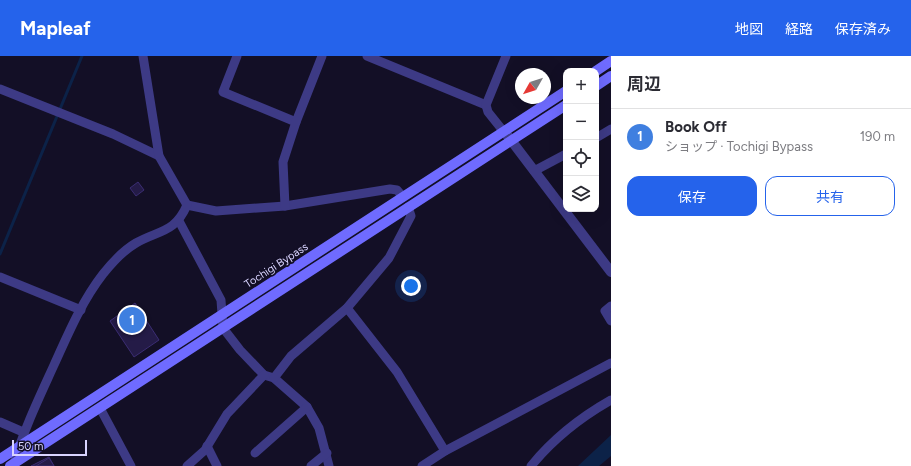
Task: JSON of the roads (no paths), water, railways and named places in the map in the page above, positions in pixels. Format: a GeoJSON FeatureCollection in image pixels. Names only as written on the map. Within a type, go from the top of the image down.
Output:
{"type":"FeatureCollection","features":[{"type":"Feature","properties":{"kind":"main road"},"geometry":{"type":"LineString","coordinates":[[599,69],[611,61]]}},
{"type":"Feature","properties":{"kind":"main road"},"geometry":{"type":"LineString","coordinates":[[599,84],[611,76]]}},
{"type":"Feature","properties":{"kind":"main road","name":"Tochigi Bypass"},"geometry":{"type":"LineString","coordinates":[[0,459],[563,93]]}},
{"type":"Feature","properties":{"kind":"main road"},"geometry":{"type":"LineString","coordinates":[[12,465],[563,107]]}},
{"type":"Feature","properties":{"kind":"street"},"geometry":{"type":"LineString","coordinates":[[142,56],[159,156],[187,205],[216,211],[285,206],[390,189],[397,190],[403,197]]}},
{"type":"Feature","properties":{"kind":"street"},"geometry":{"type":"LineString","coordinates":[[237,56],[223,92],[296,122]]}},
{"type":"Feature","properties":{"kind":"street"},"geometry":{"type":"LineString","coordinates":[[285,206],[283,162],[296,122],[322,56]]}},
{"type":"Feature","properties":{"kind":"street"},"geometry":{"type":"LineString","coordinates":[[367,56],[486,105]]}},
{"type":"Feature","properties":{"kind":"street"},"geometry":{"type":"LineString","coordinates":[[506,56],[486,105],[488,112],[611,272]]}},
{"type":"Feature","properties":{"kind":"street"},"geometry":{"type":"LineString","coordinates":[[0,89],[114,134],[159,156]]}},
{"type":"Feature","properties":{"kind":"street"},"geometry":{"type":"LineString","coordinates":[[599,136],[611,129]]}},
{"type":"Feature","properties":{"kind":"street"},"geometry":{"type":"LineString","coordinates":[[534,171],[563,156]]}},
{"type":"Feature","properties":{"kind":"street"},"geometry":{"type":"LineString","coordinates":[[12,465],[23,432],[81,310],[103,274],[117,259],[135,244],[166,230],[179,221],[187,205]]}},
{"type":"Feature","properties":{"kind":"street"},"geometry":{"type":"LineString","coordinates":[[274,378],[291,356],[347,308],[389,258],[411,216],[408,207]]}},
{"type":"Feature","properties":{"kind":"street"},"geometry":{"type":"LineString","coordinates":[[179,221],[220,300],[223,328],[240,350],[264,375],[274,378],[307,407],[319,428],[327,453],[329,466]]}},
{"type":"Feature","properties":{"kind":"street"},"geometry":{"type":"LineString","coordinates":[[0,277],[81,310]]}},
{"type":"Feature","properties":{"kind":"street"},"geometry":{"type":"LineString","coordinates":[[611,306],[605,311],[611,321]]}},
{"type":"Feature","properties":{"kind":"street"},"geometry":{"type":"LineString","coordinates":[[347,308],[397,372],[445,451]]}},
{"type":"Feature","properties":{"kind":"street"},"geometry":{"type":"LineString","coordinates":[[422,466],[445,451],[611,363]]}},
{"type":"Feature","properties":{"kind":"street"},"geometry":{"type":"LineString","coordinates":[[187,466],[205,450],[227,414],[264,375]]}},
{"type":"Feature","properties":{"kind":"street"},"geometry":{"type":"LineString","coordinates":[[531,466],[561,435],[586,414],[611,400]]}},
{"type":"Feature","properties":{"kind":"street"},"geometry":{"type":"LineString","coordinates":[[255,453],[307,407]]}},
{"type":"Feature","properties":{"kind":"street"},"geometry":{"type":"LineString","coordinates":[[100,408],[131,466]]}},
{"type":"Feature","properties":{"kind":"street"},"geometry":{"type":"LineString","coordinates":[[0,422],[23,432]]}},
{"type":"Feature","properties":{"kind":"street"},"geometry":{"type":"LineString","coordinates":[[207,446],[217,466]]}},
{"type":"Feature","properties":{"kind":"street"},"geometry":{"type":"LineString","coordinates":[[311,466],[327,453]]}},
{"type":"Feature","properties":{"kind":"water"},"geometry":{"type":"Polygon","coordinates":[[[611,435],[611,456],[599,466],[578,466],[611,435]]]}},
{"type":"Feature","properties":{"kind":"waterway"},"geometry":{"type":"LineString","coordinates":[[0,254],[82,56]]}},
{"type":"Feature","properties":{"kind":"place","name":"Book Off"},"geometry":{"type":"Point","coordinates":[132,320]}}]}
